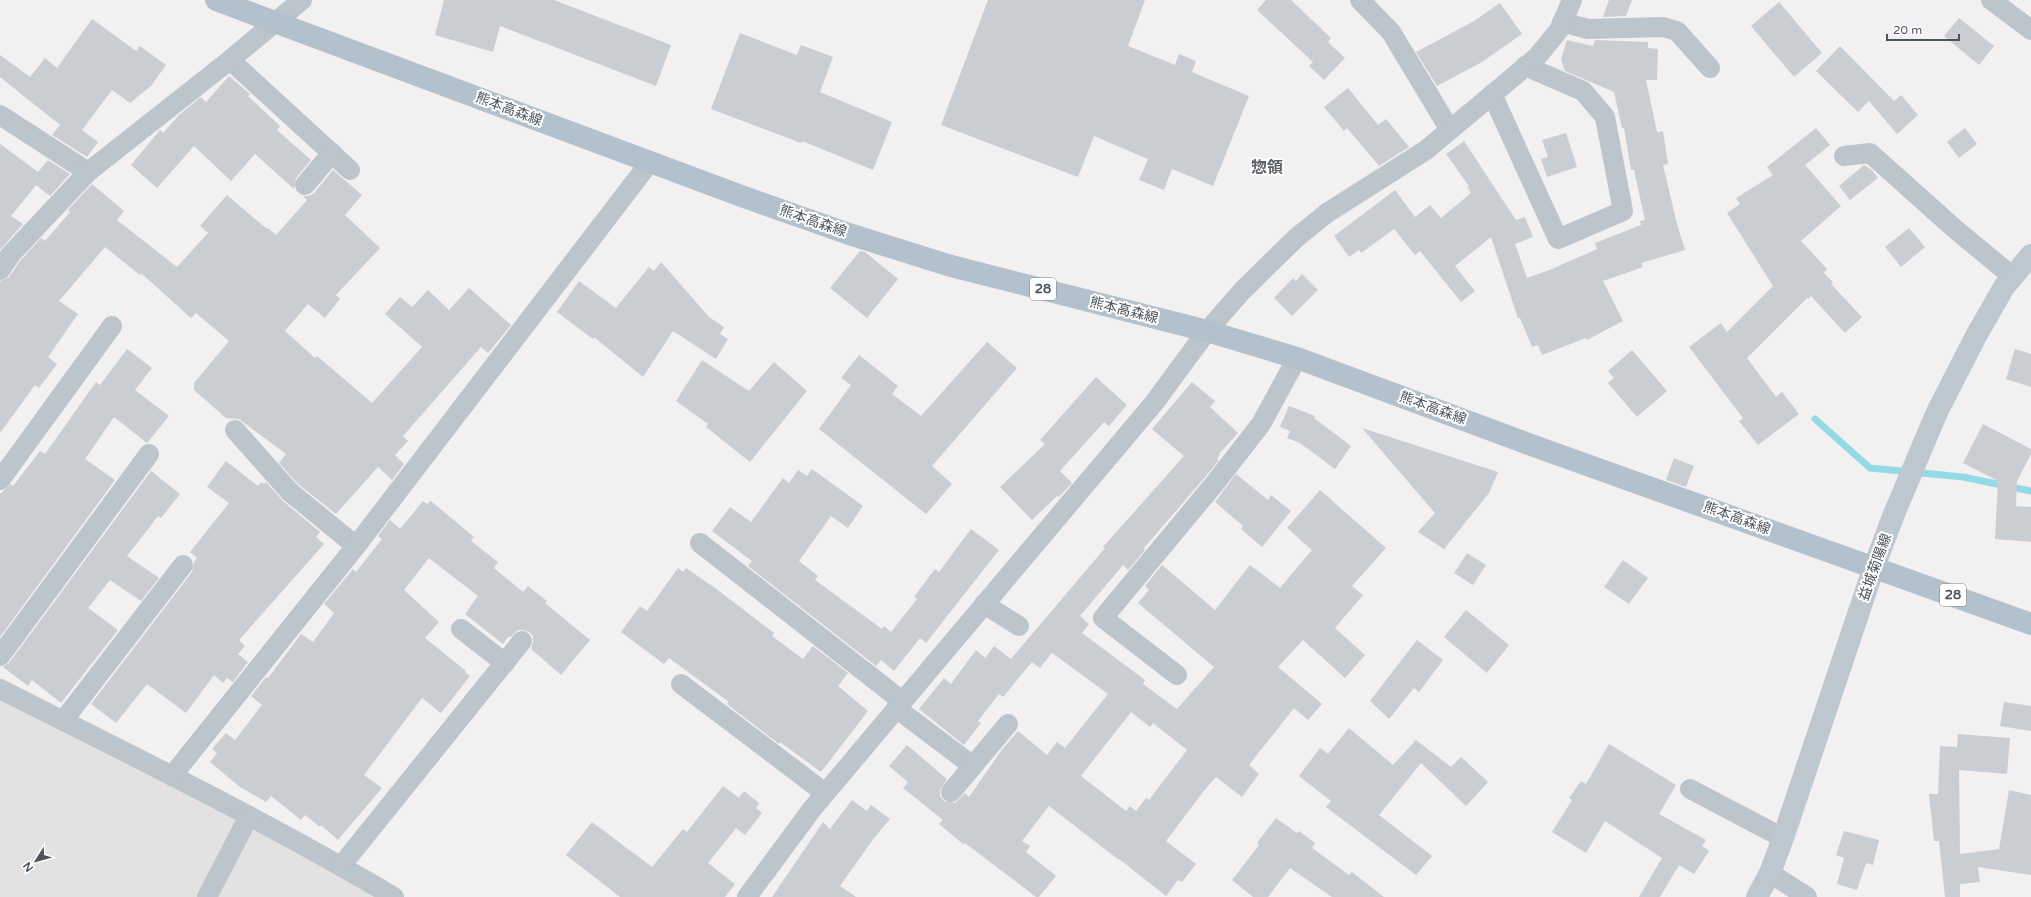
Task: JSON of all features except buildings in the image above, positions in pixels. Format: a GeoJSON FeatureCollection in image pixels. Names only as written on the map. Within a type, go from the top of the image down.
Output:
{"type":"FeatureCollection","features":[{"type":"Feature","properties":{"kind":"main road","name":"熊本高森線"},"geometry":{"type":"LineString","coordinates":[[216,0],[650,162],[849,234],[951,266],[1207,331],[1297,358],[2031,624]]}},
{"type":"Feature","properties":{"kind":"main road","name":"益城菊陽線"},"geometry":{"type":"LineString","coordinates":[[1757,897],[1770,872],[1783,838],[1874,567],[1918,456],[1937,412],[1976,336],[2004,287],[2030,259]]}},
{"type":"Feature","properties":{"kind":"street"},"geometry":{"type":"LineString","coordinates":[[0,270],[11,254],[88,172],[230,60],[302,0]]}},
{"type":"Feature","properties":{"kind":"street"},"geometry":{"type":"LineString","coordinates":[[1360,0],[1391,32],[1450,130]]}},
{"type":"Feature","properties":{"kind":"street"},"geometry":{"type":"LineString","coordinates":[[747,897],[825,793],[1154,402],[1207,331],[1242,291],[1296,238],[1328,213],[1426,150],[1537,57],[1559,30],[1572,0]]}},
{"type":"Feature","properties":{"kind":"street"},"geometry":{"type":"LineString","coordinates":[[1991,0],[2031,30]]}},
{"type":"Feature","properties":{"kind":"street"},"geometry":{"type":"LineString","coordinates":[[1562,22],[1588,29],[1663,27],[1677,31],[1710,68]]}},
{"type":"Feature","properties":{"kind":"street"},"geometry":{"type":"LineString","coordinates":[[230,60],[350,170]]}},
{"type":"Feature","properties":{"kind":"street"},"geometry":{"type":"LineString","coordinates":[[1492,94],[1558,239],[1623,211],[1605,117],[1583,91],[1525,66]]}},
{"type":"Feature","properties":{"kind":"street"},"geometry":{"type":"LineString","coordinates":[[0,115],[88,172]]}},
{"type":"Feature","properties":{"kind":"street"},"geometry":{"type":"LineString","coordinates":[[305,185],[332,153]]}},
{"type":"Feature","properties":{"kind":"street"},"geometry":{"type":"LineString","coordinates":[[1844,156],[1870,153],[1955,229],[2013,277]]}},
{"type":"Feature","properties":{"kind":"street"},"geometry":{"type":"LineString","coordinates":[[172,776],[356,546],[650,162]]}},
{"type":"Feature","properties":{"kind":"street"},"geometry":{"type":"LineString","coordinates":[[0,480],[112,326]]}},
{"type":"Feature","properties":{"kind":"street"},"geometry":{"type":"LineString","coordinates":[[1177,675],[1102,618],[1215,483],[1261,424],[1297,358]]}},
{"type":"Feature","properties":{"kind":"street"},"geometry":{"type":"LineString","coordinates":[[235,430],[290,492],[356,546]]}},
{"type":"Feature","properties":{"kind":"street"},"geometry":{"type":"LineString","coordinates":[[0,656],[149,454]]}},
{"type":"Feature","properties":{"kind":"street"},"geometry":{"type":"LineString","coordinates":[[700,543],[973,766]]}},
{"type":"Feature","properties":{"kind":"street"},"geometry":{"type":"LineString","coordinates":[[63,721],[183,565]]}},
{"type":"Feature","properties":{"kind":"street"},"geometry":{"type":"LineString","coordinates":[[984,604],[1020,626]]}},
{"type":"Feature","properties":{"kind":"street"},"geometry":{"type":"LineString","coordinates":[[462,629],[505,663]]}},
{"type":"Feature","properties":{"kind":"street"},"geometry":{"type":"LineString","coordinates":[[341,866],[522,641]]}},
{"type":"Feature","properties":{"kind":"street"},"geometry":{"type":"LineString","coordinates":[[681,684],[825,793]]}},
{"type":"Feature","properties":{"kind":"street"},"geometry":{"type":"LineString","coordinates":[[0,689],[249,816],[341,866],[394,897]]}},
{"type":"Feature","properties":{"kind":"street"},"geometry":{"type":"LineString","coordinates":[[951,792],[1008,724]]}},
{"type":"Feature","properties":{"kind":"street"},"geometry":{"type":"LineString","coordinates":[[1690,789],[1783,838]]}},
{"type":"Feature","properties":{"kind":"street"},"geometry":{"type":"LineString","coordinates":[[207,897],[249,816]]}},
{"type":"Feature","properties":{"kind":"street"},"geometry":{"type":"LineString","coordinates":[[1770,872],[1807,897]]}},
{"type":"Feature","properties":{"kind":"shaded area"},"geometry":{"type":"Polygon","coordinates":[[[0,689],[394,897],[0,897],[0,689]]]}},
{"type":"Feature","properties":{"kind":"waterway"},"geometry":{"type":"LineString","coordinates":[[1815,419],[1870,468],[1963,477],[2031,491]]}},
{"type":"Feature","properties":{"kind":"district","name":"惣領"},"geometry":{"type":"Point","coordinates":[1267,168]}}]}
